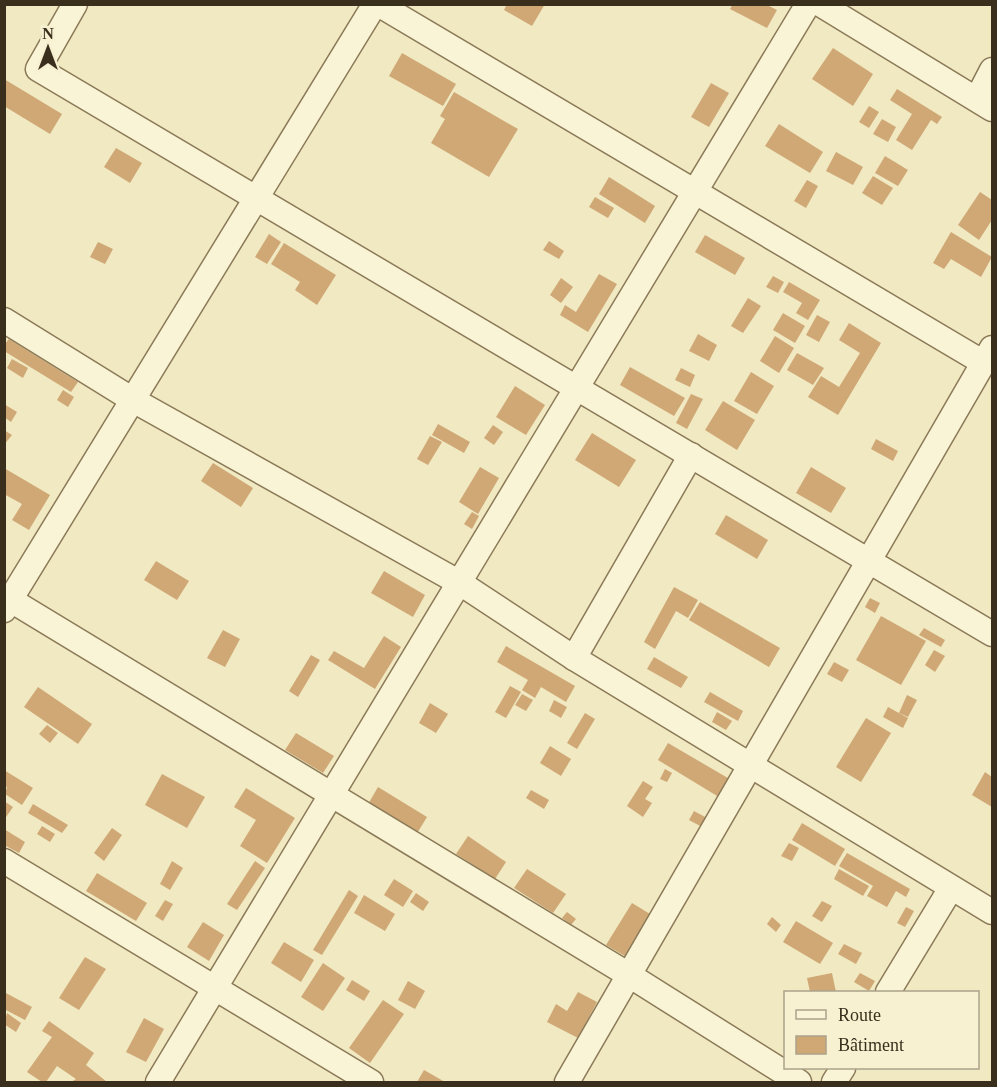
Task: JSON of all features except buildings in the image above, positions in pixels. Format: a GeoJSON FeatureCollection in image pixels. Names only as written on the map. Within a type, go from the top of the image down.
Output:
{"type":"FeatureCollection","features":[{"type":"Feature","properties":{"kind":"street"},"geometry":{"type":"LineString","coordinates":[[75,4],[38,69],[993,634]]}},
{"type":"Feature","properties":{"kind":"street"},"geometry":{"type":"LineString","coordinates":[[567,1083],[629,975],[988,356],[695,193],[376,4],[7,602],[629,975],[799,1083]]}},
{"type":"Feature","properties":{"kind":"street"},"geometry":{"type":"LineString","coordinates":[[158,1083],[808,4]]}},
{"type":"Feature","properties":{"kind":"street"},"geometry":{"type":"LineString","coordinates":[[820,4],[985,104],[993,70]]}},
{"type":"Feature","properties":{"kind":"street"},"geometry":{"type":"LineString","coordinates":[[4,320],[133,400],[460,583],[574,658],[993,912]]}},
{"type":"Feature","properties":{"kind":"street"},"geometry":{"type":"LineString","coordinates":[[574,658],[691,455]]}},
{"type":"Feature","properties":{"kind":"street"},"geometry":{"type":"LineString","coordinates":[[4,861],[371,1083]]}},
{"type":"Feature","properties":{"kind":"street"},"geometry":{"type":"LineString","coordinates":[[889,991],[951,888]]}},
{"type":"Feature","properties":{"kind":"street"},"geometry":{"type":"LineString","coordinates":[[834,1083],[842,1069]]}}]}
